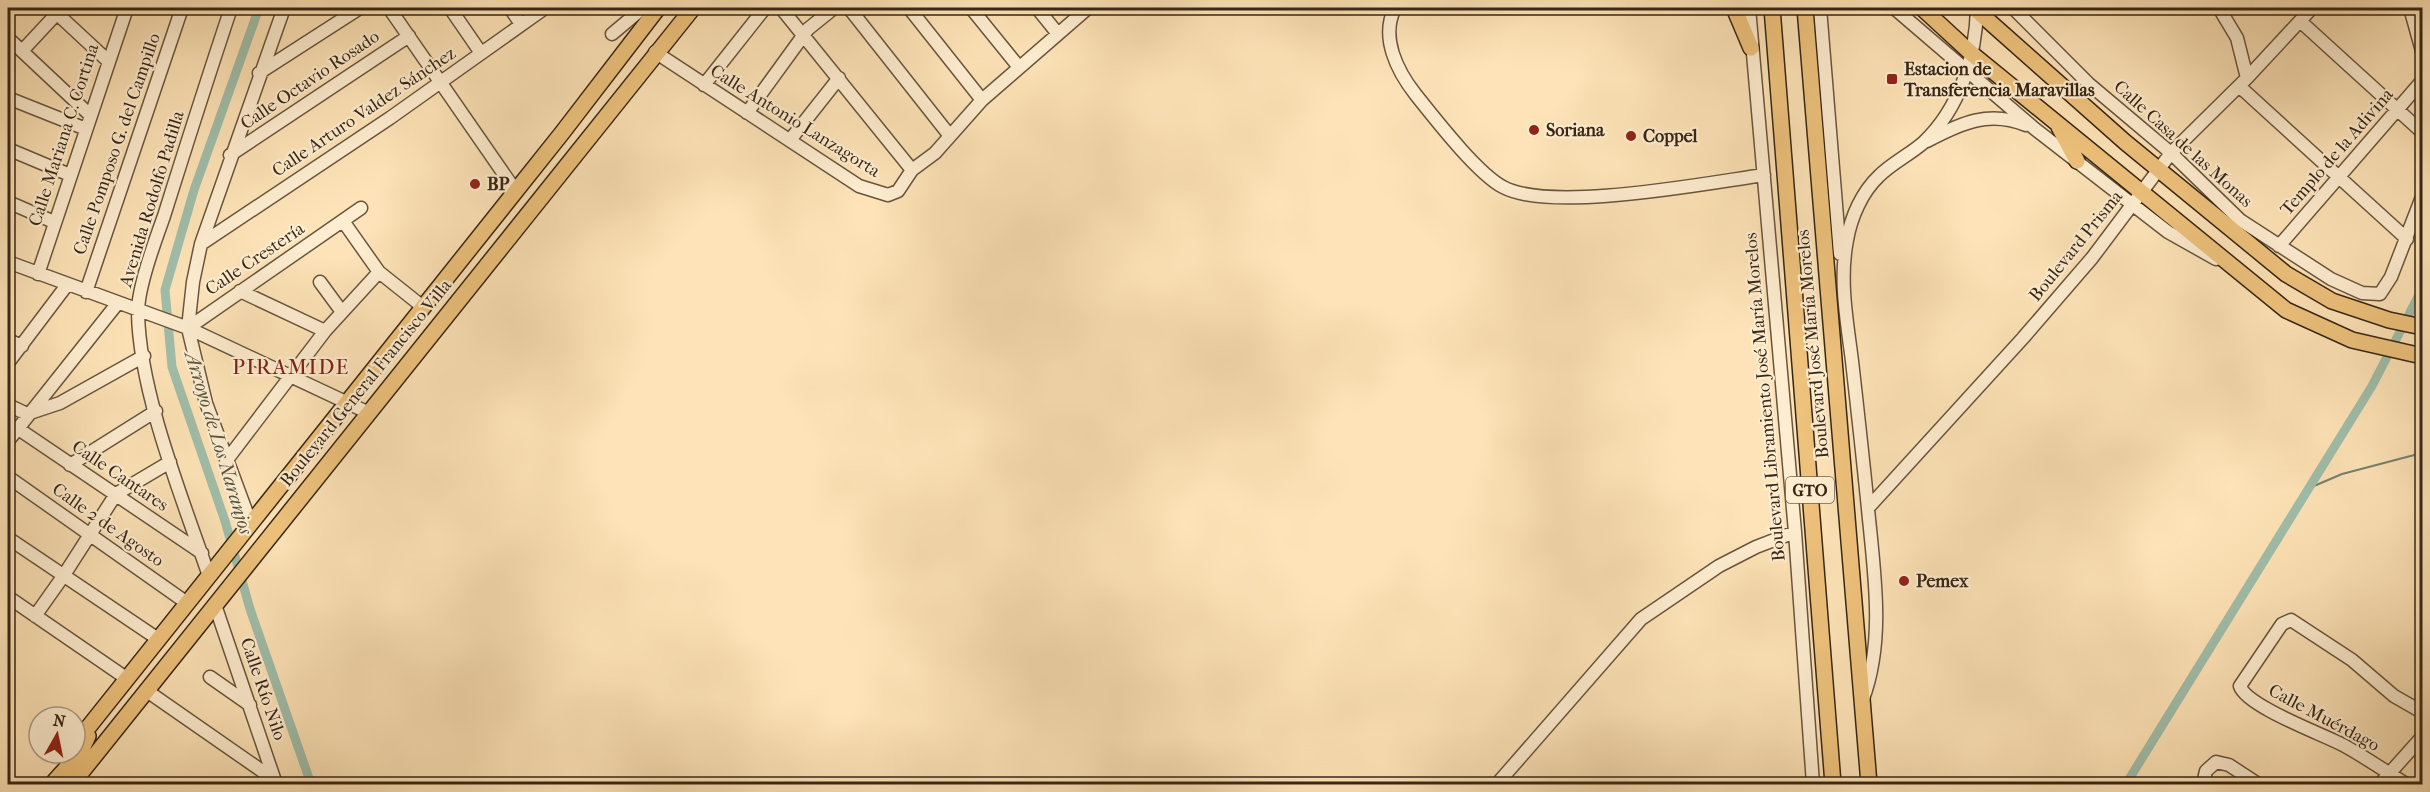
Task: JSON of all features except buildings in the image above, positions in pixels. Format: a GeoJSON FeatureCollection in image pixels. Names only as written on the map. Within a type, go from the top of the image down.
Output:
{"type":"FeatureCollection","features":[{"type":"Feature","properties":{"kind":"main road","name":"Boulevard General Francisco Villa"},"geometry":{"type":"LineString","coordinates":[[88,728],[658,8]]}},
{"type":"Feature","properties":{"kind":"main road","name":"Boulevard General Francisco Villa"},"geometry":{"type":"LineString","coordinates":[[72,784],[504,241],[589,139],[655,52],[693,8]]}},
{"type":"Feature","properties":{"kind":"main road"},"geometry":{"type":"LineString","coordinates":[[1734,8],[1751,48]]}},
{"type":"Feature","properties":{"kind":"main road","name":"Boulevard José María Morelos"},"geometry":{"type":"LineString","coordinates":[[1772,8],[1833,784]]}},
{"type":"Feature","properties":{"kind":"main road","name":"Boulevard José María Morelos"},"geometry":{"type":"LineString","coordinates":[[1805,8],[1869,784]]}},
{"type":"Feature","properties":{"kind":"main road"},"geometry":{"type":"LineString","coordinates":[[1922,8],[1972,54],[2143,191],[2286,310],[2308,322],[2378,348],[2422,357]]}},
{"type":"Feature","properties":{"kind":"main road"},"geometry":{"type":"LineString","coordinates":[[1976,8],[2159,169],[2263,256],[2305,287],[2332,301],[2389,320],[2417,326]]}},
{"type":"Feature","properties":{"kind":"main road"},"geometry":{"type":"LineString","coordinates":[[2054,119],[2077,161]]}},
{"type":"Feature","properties":{"kind":"main road"},"geometry":{"type":"LineString","coordinates":[[369,413],[362,401],[363,395],[400,350],[403,340],[400,335]]}},
{"type":"Feature","properties":{"kind":"main road"},"geometry":{"type":"LineString","coordinates":[[304,492],[306,479],[352,420],[352,410],[346,401]]}},
{"type":"Feature","properties":{"kind":"main road"},"geometry":{"type":"LineString","coordinates":[[1825,784],[1828,722]]}},
{"type":"Feature","properties":{"kind":"main road"},"geometry":{"type":"LineString","coordinates":[[52,784],[84,748],[88,728]]}},
{"type":"Feature","properties":{"kind":"main road"},"geometry":{"type":"LineString","coordinates":[[42,784],[58,765]]}},
{"type":"Feature","properties":{"kind":"street","name":"Calle Mariana C. Cortina"},"geometry":{"type":"LineString","coordinates":[[38,274],[125,8]]}},
{"type":"Feature","properties":{"kind":"street","name":"Calle Pomposo G. del Campillo"},"geometry":{"type":"LineString","coordinates":[[86,292],[182,8]]}},
{"type":"Feature","properties":{"kind":"street","name":"Avenida Rodolfo Padilla"},"geometry":{"type":"LineString","coordinates":[[209,576],[170,462],[156,411],[144,356],[138,311],[154,247],[231,8]]}},
{"type":"Feature","properties":{"kind":"street"},"geometry":{"type":"LineString","coordinates":[[251,524],[226,461],[182,326],[201,244],[230,154],[284,8]]}},
{"type":"Feature","properties":{"kind":"street"},"geometry":{"type":"LineString","coordinates":[[259,73],[360,8]]}},
{"type":"Feature","properties":{"kind":"street"},"geometry":{"type":"LineString","coordinates":[[388,8],[515,190]]}},
{"type":"Feature","properties":{"kind":"street"},"geometry":{"type":"LineString","coordinates":[[450,8],[481,53]]}},
{"type":"Feature","properties":{"kind":"street"},"geometry":{"type":"LineString","coordinates":[[510,8],[521,24]]}},
{"type":"Feature","properties":{"kind":"street","name":"Calle Arturo Valdez Sánchez"},"geometry":{"type":"LineString","coordinates":[[201,244],[441,82],[545,8]]}},
{"type":"Feature","properties":{"kind":"street"},"geometry":{"type":"LineString","coordinates":[[704,86],[765,8]]}},
{"type":"Feature","properties":{"kind":"street"},"geometry":{"type":"LineString","coordinates":[[781,8],[912,170],[934,153],[982,100],[1017,66],[1088,8]]}},
{"type":"Feature","properties":{"kind":"street"},"geometry":{"type":"LineString","coordinates":[[747,113],[804,34],[834,8]]}},
{"type":"Feature","properties":{"kind":"street"},"geometry":{"type":"LineString","coordinates":[[849,8],[950,136]]}},
{"type":"Feature","properties":{"kind":"street"},"geometry":{"type":"LineString","coordinates":[[909,8],[982,100]]}},
{"type":"Feature","properties":{"kind":"street"},"geometry":{"type":"LineString","coordinates":[[971,8],[1017,66]]}},
{"type":"Feature","properties":{"kind":"street"},"geometry":{"type":"LineString","coordinates":[[1037,8],[1058,34]]}},
{"type":"Feature","properties":{"kind":"street"},"geometry":{"type":"LineString","coordinates":[[1395,8],[1389,26],[1389,40],[1406,84],[1494,182],[1516,194],[1551,197],[1615,195],[1764,175]]}},
{"type":"Feature","properties":{"kind":"street","name":"Boulevard Libramiento José María Morelos"},"geometry":{"type":"LineString","coordinates":[[1749,8],[1795,532],[1813,784]]}},
{"type":"Feature","properties":{"kind":"street"},"geometry":{"type":"LineString","coordinates":[[1751,48],[1756,8]]}},
{"type":"Feature","properties":{"kind":"street"},"geometry":{"type":"LineString","coordinates":[[1820,8],[1842,279],[1868,508],[1876,645],[1871,676],[1862,703]]}},
{"type":"Feature","properties":{"kind":"street"},"geometry":{"type":"LineString","coordinates":[[1894,8],[2036,129],[2168,232],[2240,273]]}},
{"type":"Feature","properties":{"kind":"street"},"geometry":{"type":"LineString","coordinates":[[1923,142],[1950,107],[1967,72],[1972,54],[1976,8]]}},
{"type":"Feature","properties":{"kind":"street","name":"Calle Casa de las Monas"},"geometry":{"type":"LineString","coordinates":[[2013,8],[2089,84],[2171,153],[2240,220],[2331,279],[2362,293],[2380,294],[2407,239]]}},
{"type":"Feature","properties":{"kind":"street"},"geometry":{"type":"LineString","coordinates":[[2219,8],[2237,38],[2243,82],[2407,239],[2422,197]]}},
{"type":"Feature","properties":{"kind":"street","name":"Boulevard Prisma"},"geometry":{"type":"LineString","coordinates":[[1868,508],[2023,338],[2134,205],[2171,153],[2243,82],[2312,8]]}},
{"type":"Feature","properties":{"kind":"street"},"geometry":{"type":"LineString","coordinates":[[2410,8],[2422,51]]}},
{"type":"Feature","properties":{"kind":"street"},"geometry":{"type":"LineString","coordinates":[[22,51],[57,10],[107,60]]}},
{"type":"Feature","properties":{"kind":"street"},"geometry":{"type":"LineString","coordinates":[[635,10],[640,30]]}},
{"type":"Feature","properties":{"kind":"street"},"geometry":{"type":"LineString","coordinates":[[612,34],[635,10]]}},
{"type":"Feature","properties":{"kind":"street"},"geometry":{"type":"LineString","coordinates":[[2300,21],[2422,132]]}},
{"type":"Feature","properties":{"kind":"street","name":"Calle Octavio Rosado"},"geometry":{"type":"LineString","coordinates":[[230,154],[409,36]]}},
{"type":"Feature","properties":{"kind":"street"},"geometry":{"type":"LineString","coordinates":[[8,38],[90,115]]}},
{"type":"Feature","properties":{"kind":"street","name":"Calle Antonio Lanzagorta"},"geometry":{"type":"LineString","coordinates":[[655,52],[704,86],[870,191],[888,195],[898,191],[912,170]]}},
{"type":"Feature","properties":{"kind":"street"},"geometry":{"type":"LineString","coordinates":[[790,140],[838,78]]}},
{"type":"Feature","properties":{"kind":"street","name":"Templo de la Adivina"},"geometry":{"type":"LineString","coordinates":[[2279,246],[2342,177],[2422,81]]}},
{"type":"Feature","properties":{"kind":"street"},"geometry":{"type":"LineString","coordinates":[[8,98],[86,129]]}},
{"type":"Feature","properties":{"kind":"street"},"geometry":{"type":"LineString","coordinates":[[1842,279],[1850,225],[1867,191],[1879,176],[1923,142],[1977,118],[2004,118],[2036,129]]}},
{"type":"Feature","properties":{"kind":"street"},"geometry":{"type":"LineString","coordinates":[[8,149],[70,175]]}},
{"type":"Feature","properties":{"kind":"street"},"geometry":{"type":"LineString","coordinates":[[8,202],[54,222]]}},
{"type":"Feature","properties":{"kind":"street","name":"Calle Crestería"},"geometry":{"type":"LineString","coordinates":[[182,326],[240,291],[361,208]]}},
{"type":"Feature","properties":{"kind":"street"},"geometry":{"type":"LineString","coordinates":[[2240,220],[2263,256]]}},
{"type":"Feature","properties":{"kind":"street"},"geometry":{"type":"LineString","coordinates":[[343,221],[379,272],[423,307]]}},
{"type":"Feature","properties":{"kind":"street"},"geometry":{"type":"LineString","coordinates":[[8,262],[182,326],[369,413]]}},
{"type":"Feature","properties":{"kind":"street"},"geometry":{"type":"LineString","coordinates":[[226,461],[292,378],[325,331],[379,272]]}},
{"type":"Feature","properties":{"kind":"street"},"geometry":{"type":"LineString","coordinates":[[320,282],[342,312]]}},
{"type":"Feature","properties":{"kind":"street"},"geometry":{"type":"LineString","coordinates":[[8,363],[67,285]]}},
{"type":"Feature","properties":{"kind":"street"},"geometry":{"type":"LineString","coordinates":[[240,291],[325,331]]}},
{"type":"Feature","properties":{"kind":"street"},"geometry":{"type":"LineString","coordinates":[[8,441],[27,414],[117,304]]}},
{"type":"Feature","properties":{"kind":"street"},"geometry":{"type":"LineString","coordinates":[[8,340],[22,346]]}},
{"type":"Feature","properties":{"kind":"street"},"geometry":{"type":"LineString","coordinates":[[8,405],[27,414],[60,403],[144,356]]}},
{"type":"Feature","properties":{"kind":"street"},"geometry":{"type":"LineString","coordinates":[[70,465],[156,411]]}},
{"type":"Feature","properties":{"kind":"street","name":"Calle Cantares"},"geometry":{"type":"LineString","coordinates":[[17,428],[202,553]]}},
{"type":"Feature","properties":{"kind":"street"},"geometry":{"type":"LineString","coordinates":[[35,616],[116,494],[170,462]]}},
{"type":"Feature","properties":{"kind":"street","name":"Calle 2 de Agosto"},"geometry":{"type":"LineString","coordinates":[[8,477],[187,603]]}},
{"type":"Feature","properties":{"kind":"street"},"geometry":{"type":"LineString","coordinates":[[1497,784],[1641,619],[1729,561],[1795,532]]}},
{"type":"Feature","properties":{"kind":"street"},"geometry":{"type":"LineString","coordinates":[[8,537],[158,639]]}},
{"type":"Feature","properties":{"kind":"street"},"geometry":{"type":"LineString","coordinates":[[8,597],[126,678]]}},
{"type":"Feature","properties":{"kind":"street","name":"Calle Río Nilo"},"geometry":{"type":"LineString","coordinates":[[215,605],[276,782]]}},
{"type":"Feature","properties":{"kind":"street","name":"Calle Muérdago"},"geometry":{"type":"LineString","coordinates":[[2390,775],[2343,745],[2259,704],[2244,693],[2240,686],[2282,624],[2291,620],[2352,660],[2394,696],[2422,712]]}},
{"type":"Feature","properties":{"kind":"street"},"geometry":{"type":"LineString","coordinates":[[210,677],[250,705]]}},
{"type":"Feature","properties":{"kind":"street"},"geometry":{"type":"LineString","coordinates":[[147,691],[276,782]]}},
{"type":"Feature","properties":{"kind":"street"},"geometry":{"type":"LineString","coordinates":[[2380,784],[2422,737]]}},
{"type":"Feature","properties":{"kind":"street"},"geometry":{"type":"LineString","coordinates":[[2203,784],[2206,771],[2212,764],[2221,762],[2258,784]]}},
{"type":"Feature","properties":{"kind":"street"},"geometry":{"type":"LineString","coordinates":[[2390,775],[2406,784]]}},
{"type":"Feature","properties":{"kind":"waterway","name":"Arroyo de Los Naranjos"},"geometry":{"type":"LineString","coordinates":[[259,8],[194,190],[165,290],[172,367],[225,521],[250,609],[311,784]]}},
{"type":"Feature","properties":{"kind":"waterway"},"geometry":{"type":"LineString","coordinates":[[2126,784],[2372,386],[2422,289]]}},
{"type":"Feature","properties":{"kind":"waterway"},"geometry":{"type":"LineString","coordinates":[[2307,489],[2342,474],[2422,453]]}},
{"type":"Feature","properties":{"kind":"place","name":"Estacion de Transferencia Maravillas"},"geometry":{"type":"Point","coordinates":[1892,79]}},
{"type":"Feature","properties":{"kind":"place","name":"Soriana"},"geometry":{"type":"Point","coordinates":[1534,130]}},
{"type":"Feature","properties":{"kind":"place","name":"Coppel"},"geometry":{"type":"Point","coordinates":[1631,136]}},
{"type":"Feature","properties":{"kind":"place","name":"BP"},"geometry":{"type":"Point","coordinates":[475,184]}},
{"type":"Feature","properties":{"kind":"place","name":"Pemex"},"geometry":{"type":"Point","coordinates":[1904,581]}},
{"type":"Feature","properties":{"kind":"district","name":"PIRAMIDE"},"geometry":{"type":"Point","coordinates":[291,367]}}]}
